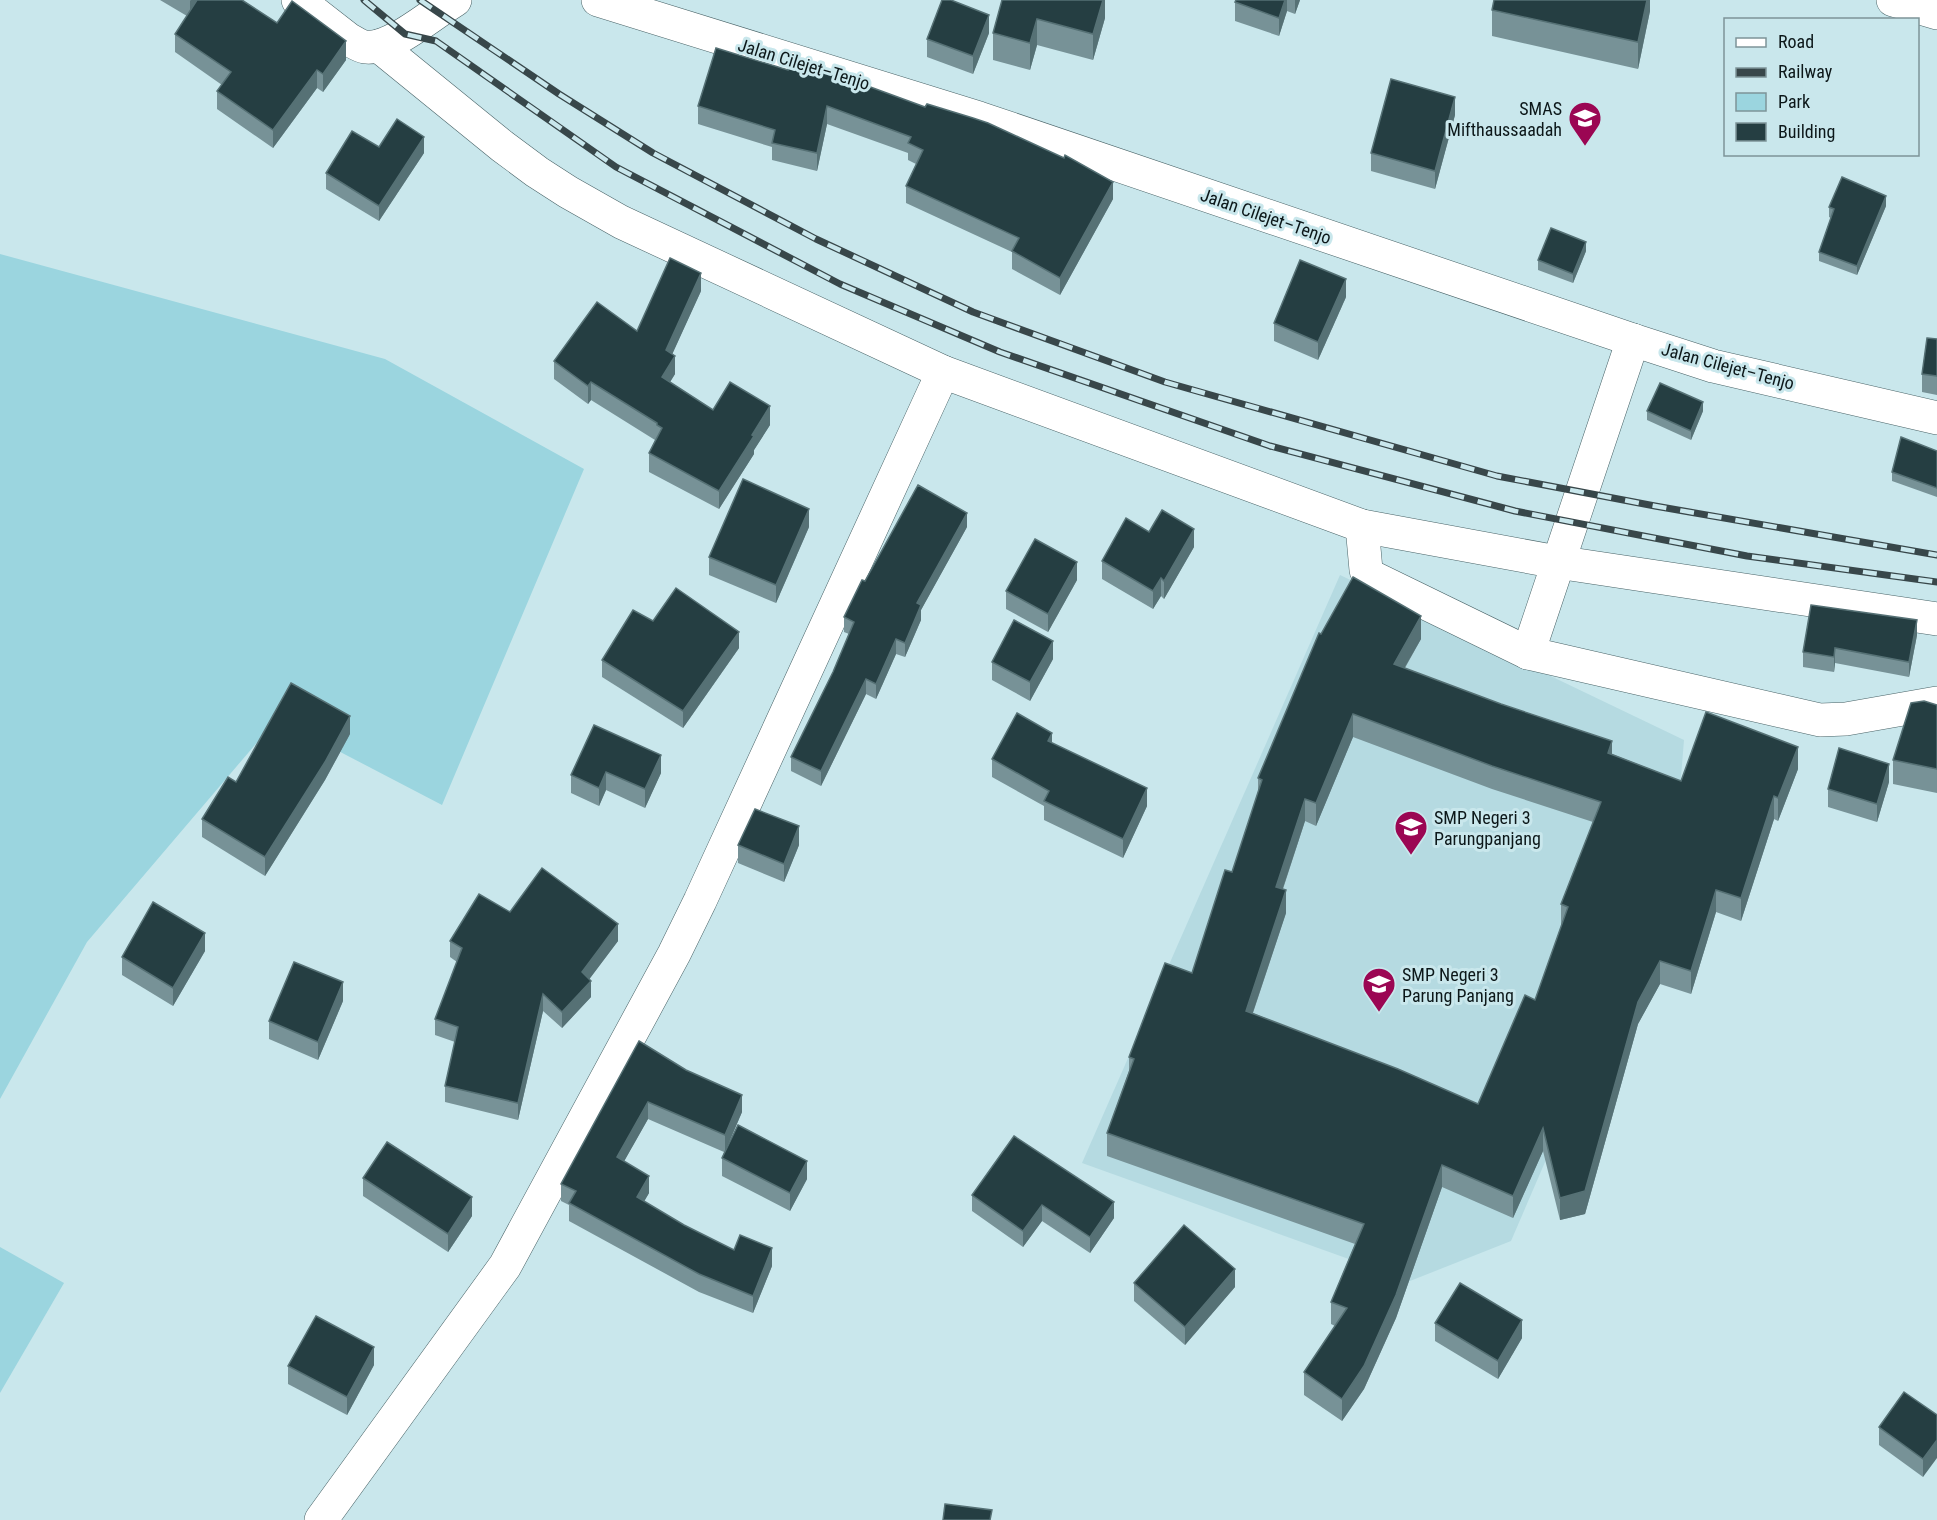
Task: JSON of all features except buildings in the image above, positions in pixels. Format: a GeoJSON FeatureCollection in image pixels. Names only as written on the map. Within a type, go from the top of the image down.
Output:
{"type":"FeatureCollection","features":[{"type":"Feature","properties":{"kind":"street"},"geometry":{"type":"LineString","coordinates":[[298,0],[348,39],[365,47],[379,46],[405,34],[455,0]]}},
{"type":"Feature","properties":{"kind":"street","name":"Jalan Cilejet–Tenjo"},"geometry":{"type":"LineString","coordinates":[[598,0],[979,118],[1713,366],[1937,418]]}},
{"type":"Feature","properties":{"kind":"street"},"geometry":{"type":"LineString","coordinates":[[1893,0],[1937,14]]}},
{"type":"Feature","properties":{"kind":"street"},"geometry":{"type":"LineString","coordinates":[[379,46],[502,146],[567,192],[621,222],[943,372],[1362,526],[1557,562],[1937,619]]}},
{"type":"Feature","properties":{"kind":"street"},"geometry":{"type":"LineString","coordinates":[[1528,653],[1633,340]]}},
{"type":"Feature","properties":{"kind":"street"},"geometry":{"type":"LineString","coordinates":[[321,1520],[505,1266],[543,1198],[674,954],[943,372]]}},
{"type":"Feature","properties":{"kind":"street"},"geometry":{"type":"LineString","coordinates":[[1362,526],[1366,570],[1370,576],[1528,653],[1820,720],[1845,719],[1937,704]]}},
{"type":"Feature","properties":{"kind":"shaded area","name":"SMP Negeri 3 Parung Panjang"},"geometry":{"type":"Polygon","coordinates":[[[1340,575],[1684,740],[1674,863],[1511,1241],[1410,1281],[1082,1163],[1340,575]]]}},
{"type":"Feature","properties":{"kind":"green space"},"geometry":{"type":"Polygon","coordinates":[[[0,254],[385,359],[584,469],[442,805],[277,719],[87,942],[0,1099],[0,254]]]}},
{"type":"Feature","properties":{"kind":"green space"},"geometry":{"type":"Polygon","coordinates":[[[0,1247],[64,1283],[0,1393],[0,1247]]]}},
{"type":"Feature","properties":{"kind":"railway"},"geometry":{"type":"LineString","coordinates":[[364,0],[405,34],[436,41],[616,167],[840,284],[1000,352],[1270,446],[1515,511],[1747,556],[1937,582]]}},
{"type":"Feature","properties":{"kind":"railway"},"geometry":{"type":"LineString","coordinates":[[420,0],[559,94],[653,153],[816,239],[973,312],[1165,382],[1497,476],[1937,555]]}},
{"type":"Feature","properties":{"kind":"place","name":"SMAS Mifthaussaadah"},"geometry":{"type":"Point","coordinates":[1585,147]}},
{"type":"Feature","properties":{"kind":"place","name":"SMP Negeri 3 Parungpanjang"},"geometry":{"type":"Point","coordinates":[1411,856]}},
{"type":"Feature","properties":{"kind":"place","name":"SMP Negeri 3 Parung Panjang"},"geometry":{"type":"Point","coordinates":[1379,1013]}}]}
